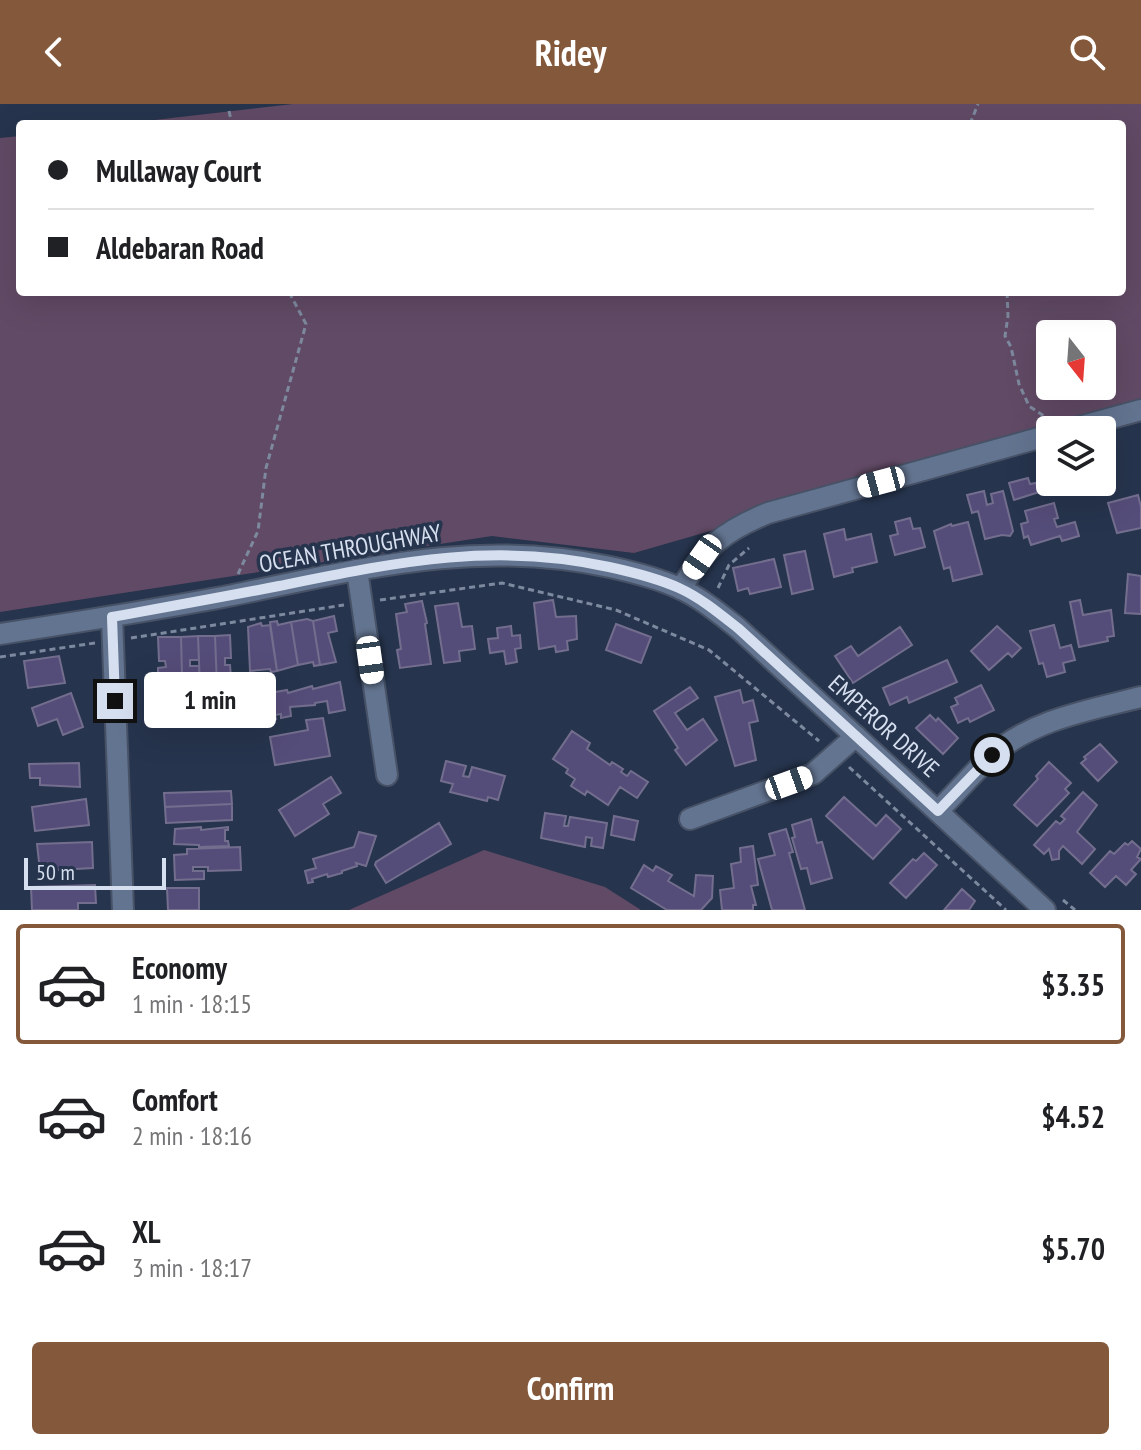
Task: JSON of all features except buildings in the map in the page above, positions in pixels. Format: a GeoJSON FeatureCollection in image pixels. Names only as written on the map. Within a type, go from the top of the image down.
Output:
{"type":"FeatureCollection","features":[{"type":"Feature","properties":{"kind":"street"},"geometry":{"type":"LineString","coordinates":[[1114,416],[1141,410]]}},
{"type":"Feature","properties":{"kind":"street"},"geometry":{"type":"LineString","coordinates":[[681,589],[702,557],[719,538],[738,525],[1036,435]]}},
{"type":"Feature","properties":{"kind":"street","name":"OCEAN THROUGHWAY"},"geometry":{"type":"LineString","coordinates":[[0,634],[112,617],[357,570],[466,555],[514,554],[577,560],[658,580],[681,589]]}},
{"type":"Feature","properties":{"kind":"street"},"geometry":{"type":"LineString","coordinates":[[357,570],[387,775]]}},
{"type":"Feature","properties":{"kind":"street","name":"EMPEROR DRIVE"},"geometry":{"type":"LineString","coordinates":[[681,589],[739,629],[1045,910]]}},
{"type":"Feature","properties":{"kind":"street"},"geometry":{"type":"LineString","coordinates":[[112,617],[123,910]]}},
{"type":"Feature","properties":{"kind":"street"},"geometry":{"type":"LineString","coordinates":[[938,811],[992,755],[1032,729],[1080,712],[1141,697]]}},
{"type":"Feature","properties":{"kind":"street"},"geometry":{"type":"LineString","coordinates":[[690,819],[813,774],[856,736]]}},
{"type":"Feature","properties":{"kind":"path"},"geometry":{"type":"LineString","coordinates":[[229,111],[231,120]]}},
{"type":"Feature","properties":{"kind":"path"},"geometry":{"type":"LineString","coordinates":[[228,596],[258,531],[266,468],[306,324],[291,296]]}},
{"type":"Feature","properties":{"kind":"path"},"geometry":{"type":"LineString","coordinates":[[1007,296],[1005,336],[1011,347],[1019,384],[1029,406],[1041,416]]}},
{"type":"Feature","properties":{"kind":"path"},"geometry":{"type":"LineString","coordinates":[[717,592],[729,565],[749,548]]}},
{"type":"Feature","properties":{"kind":"path"},"geometry":{"type":"LineString","coordinates":[[0,657],[502,583],[616,610],[709,650],[835,755],[1006,910]]}},
{"type":"Feature","properties":{"kind":"shaded area"},"geometry":{"type":"Polygon","coordinates":[[[293,104],[1141,104],[1141,407],[1109,416],[1036,416],[1036,437],[634,553],[492,536],[0,612],[0,138],[16,136],[16,296],[1126,296],[1126,120],[155,120],[293,104]]]}},
{"type":"Feature","properties":{"kind":"shaded area"},"geometry":{"type":"Polygon","coordinates":[[[484,850],[605,887],[641,910],[349,910],[484,850]]]}},
{"type":"Feature","properties":{"kind":"route"},"geometry":{"type":"LineString","coordinates":[[115,701],[112,617],[406,562],[466,555],[514,554],[577,560],[658,580],[708,605],[739,629],[938,811],[992,755]]}}]}
